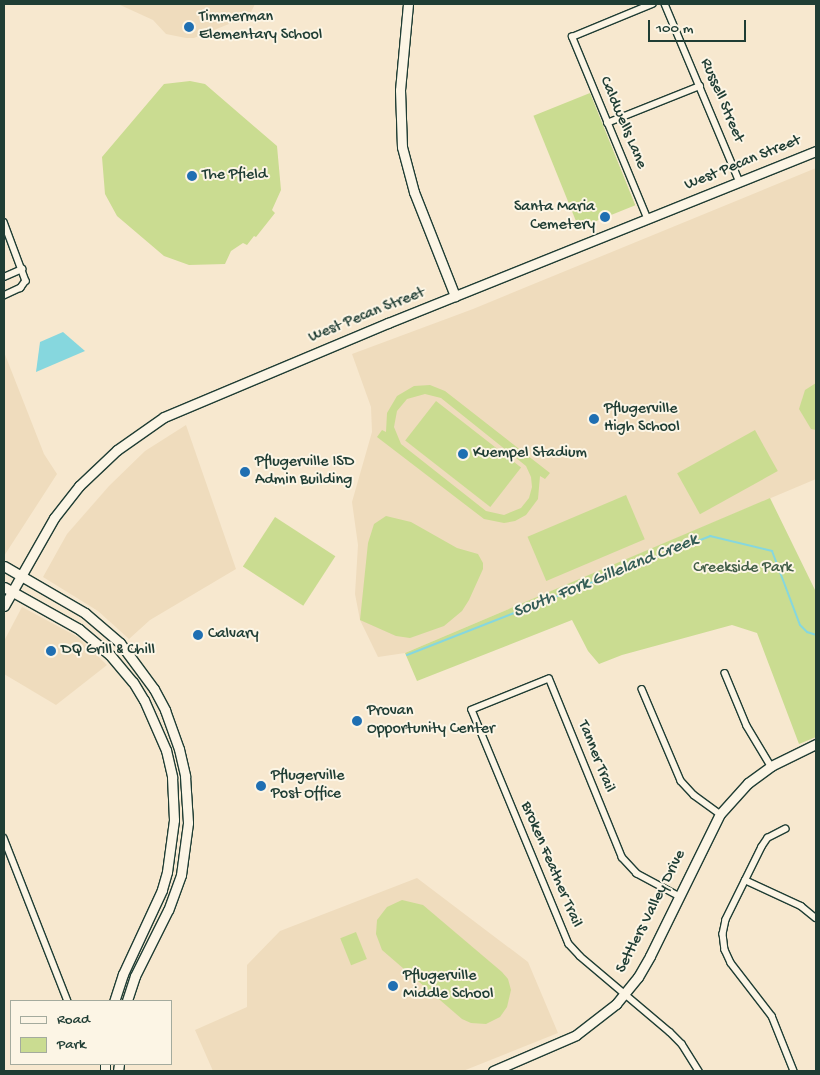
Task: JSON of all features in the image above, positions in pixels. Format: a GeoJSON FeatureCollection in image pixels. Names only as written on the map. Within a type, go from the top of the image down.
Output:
{"type":"FeatureCollection","features":[{"type":"Feature","properties":{"kind":"main road"},"geometry":{"type":"LineString","coordinates":[[408,4],[400,90],[402,147],[414,192],[455,296]]}},
{"type":"Feature","properties":{"kind":"main road","name":"West Pecan Street"},"geometry":{"type":"LineString","coordinates":[[4,606],[8,589],[20,576],[54,518],[79,486],[104,460],[141,432],[188,406],[647,218],[816,151]]}},
{"type":"Feature","properties":{"kind":"main road"},"geometry":{"type":"LineString","coordinates":[[4,566],[85,613],[120,643],[141,670],[165,710],[179,749],[185,776],[188,823],[181,875],[157,932],[135,976],[127,1000]]}},
{"type":"Feature","properties":{"kind":"main road"},"geometry":{"type":"LineString","coordinates":[[8,589],[79,629],[110,655],[133,682],[154,718],[166,750],[172,777],[174,820],[167,872],[162,890],[123,974],[114,1000]]}},
{"type":"Feature","properties":{"kind":"main road"},"geometry":{"type":"LineString","coordinates":[[110,655],[120,643]]}},
{"type":"Feature","properties":{"kind":"main road","name":"Settlers Valley Drive"},"geometry":{"type":"LineString","coordinates":[[493,1071],[576,1036],[605,1015],[625,995],[650,956],[720,814],[748,783],[771,766],[816,744]]}},
{"type":"Feature","properties":{"kind":"main road"},"geometry":{"type":"LineString","coordinates":[[172,777],[185,776]]}},
{"type":"Feature","properties":{"kind":"main road"},"geometry":{"type":"LineString","coordinates":[[167,872],[181,875]]}},
{"type":"Feature","properties":{"kind":"main road"},"geometry":{"type":"LineString","coordinates":[[146,926],[157,932]]}},
{"type":"Feature","properties":{"kind":"street","name":"Caldwells Lane"},"geometry":{"type":"LineString","coordinates":[[647,218],[572,37],[652,4]]}},
{"type":"Feature","properties":{"kind":"street","name":"Russell Street"},"geometry":{"type":"LineString","coordinates":[[665,4],[740,182]]}},
{"type":"Feature","properties":{"kind":"street"},"geometry":{"type":"LineString","coordinates":[[607,123],[700,86]]}},
{"type":"Feature","properties":{"kind":"street"},"geometry":{"type":"LineString","coordinates":[[4,222],[22,269],[25,285],[4,296]]}},
{"type":"Feature","properties":{"kind":"street"},"geometry":{"type":"LineString","coordinates":[[4,277],[22,269]]}},
{"type":"Feature","properties":{"kind":"street"},"geometry":{"type":"LineString","coordinates":[[725,673],[747,726],[771,766]]}},
{"type":"Feature","properties":{"kind":"street","name":"Tanner Trail"},"geometry":{"type":"LineString","coordinates":[[472,710],[549,679],[622,858],[637,874],[678,896]]}},
{"type":"Feature","properties":{"kind":"street"},"geometry":{"type":"LineString","coordinates":[[642,689],[681,781],[694,795],[720,814]]}},
{"type":"Feature","properties":{"kind":"street","name":"Broken Feather Trail"},"geometry":{"type":"LineString","coordinates":[[472,710],[565,937],[572,949],[670,1032],[682,1044],[699,1071]]}},
{"type":"Feature","properties":{"kind":"street"},"geometry":{"type":"LineString","coordinates":[[786,829],[768,838],[726,920],[723,934],[725,950],[732,964],[772,1016],[794,1071]]}},
{"type":"Feature","properties":{"kind":"street"},"geometry":{"type":"LineString","coordinates":[[4,838],[68,1000]]}},
{"type":"Feature","properties":{"kind":"street"},"geometry":{"type":"LineString","coordinates":[[745,880],[801,906],[816,918]]}},
{"type":"Feature","properties":{"kind":"shaded area","name":"Timmerman Elementary School"},"geometry":{"type":"Polygon","coordinates":[[[118,4],[255,4],[249,16],[194,38],[186,38],[166,34],[153,20],[118,4]]]}},
{"type":"Feature","properties":{"kind":"shaded area","name":"Pflugerville High School"},"geometry":{"type":"Polygon","coordinates":[[[816,168],[816,479],[405,653],[378,657],[360,620],[355,594],[358,545],[352,502],[372,432],[371,407],[352,354],[473,309],[816,168]]]}},
{"type":"Feature","properties":{"kind":"shaded area"},"geometry":{"type":"Polygon","coordinates":[[[4,352],[44,454],[57,474],[4,556],[4,352]]]}},
{"type":"Feature","properties":{"kind":"shaded area"},"geometry":{"type":"Polygon","coordinates":[[[186,425],[236,569],[150,620],[129,639],[98,611],[43,577],[67,534],[109,486],[145,451],[186,425]]]}},
{"type":"Feature","properties":{"kind":"shaded area"},"geometry":{"type":"Polygon","coordinates":[[[22,607],[78,637],[107,665],[56,705],[4,674],[4,641],[22,607]]]}},
{"type":"Feature","properties":{"kind":"shaded area","name":"Pflugerville Middle School"},"geometry":{"type":"Polygon","coordinates":[[[417,878],[528,962],[558,1033],[463,1071],[213,1071],[195,1030],[247,1007],[247,965],[280,931],[417,878]]]}},
{"type":"Feature","properties":{"kind":"green space","name":"The Pfield"},"geometry":{"type":"Polygon","coordinates":[[[190,81],[205,84],[277,146],[281,190],[272,210],[275,213],[256,237],[254,236],[247,245],[243,243],[231,251],[225,264],[189,265],[164,256],[117,216],[105,194],[102,157],[164,84],[190,81]]]}},
{"type":"Feature","properties":{"kind":"green space"},"geometry":{"type":"Polygon","coordinates":[[[590,93],[635,205],[579,228],[533,116],[590,93]]]}},
{"type":"Feature","properties":{"kind":"green space"},"geometry":{"type":"Polygon","coordinates":[[[816,383],[816,430],[811,429],[799,409],[805,390],[816,383]]]}},
{"type":"Feature","properties":{"kind":"green space"},"geometry":{"type":"Polygon","coordinates":[[[430,385],[445,391],[550,473],[545,479],[540,476],[538,499],[526,515],[515,521],[504,523],[484,519],[377,437],[382,430],[386,432],[387,413],[397,396],[414,386],[430,385]],[[425,394],[407,399],[397,411],[394,427],[401,444],[486,511],[504,515],[521,508],[529,498],[532,487],[531,477],[526,466],[441,398],[425,394]]]}},
{"type":"Feature","properties":{"kind":"green space","name":"Kuempel Stadium"},"geometry":{"type":"Polygon","coordinates":[[[436,401],[521,467],[490,507],[405,440],[436,401]]]}},
{"type":"Feature","properties":{"kind":"green space"},"geometry":{"type":"Polygon","coordinates":[[[755,430],[778,471],[700,514],[677,473],[755,430]]]}},
{"type":"Feature","properties":{"kind":"green space"},"geometry":{"type":"Polygon","coordinates":[[[626,495],[645,539],[546,581],[528,537],[626,495]]]}},
{"type":"Feature","properties":{"kind":"green space","name":"Creekside Park"},"geometry":{"type":"Polygon","coordinates":[[[770,498],[816,592],[816,737],[799,744],[757,633],[732,625],[622,655],[599,664],[588,651],[572,620],[417,681],[405,653],[770,498]]]}},
{"type":"Feature","properties":{"kind":"green space"},"geometry":{"type":"Polygon","coordinates":[[[386,516],[411,522],[457,548],[478,554],[483,563],[483,569],[469,600],[462,611],[444,626],[410,638],[396,636],[360,620],[368,543],[374,524],[386,516]]]}},
{"type":"Feature","properties":{"kind":"green space"},"geometry":{"type":"Polygon","coordinates":[[[275,517],[335,556],[303,606],[243,566],[275,517]]]}},
{"type":"Feature","properties":{"kind":"green space"},"geometry":{"type":"Polygon","coordinates":[[[402,900],[423,905],[508,979],[511,990],[507,1007],[500,1017],[486,1024],[471,1023],[462,1019],[382,950],[376,934],[377,920],[387,907],[402,900]]]}},
{"type":"Feature","properties":{"kind":"green space"},"geometry":{"type":"Polygon","coordinates":[[[356,932],[367,959],[351,965],[340,938],[356,932]]]}},
{"type":"Feature","properties":{"kind":"water"},"geometry":{"type":"Polygon","coordinates":[[[63,332],[85,351],[36,372],[40,342],[63,332]]]}},
{"type":"Feature","properties":{"kind":"waterway","name":"South Fork Gilleland Creek"},"geometry":{"type":"LineString","coordinates":[[407,655],[710,536],[772,551],[800,625],[807,632],[816,635]]}},
{"type":"Feature","properties":{"kind":"place","name":"Timmerman Elementary School"},"geometry":{"type":"Point","coordinates":[189,27]}},
{"type":"Feature","properties":{"kind":"place","name":"The Pfield"},"geometry":{"type":"Point","coordinates":[192,176]}},
{"type":"Feature","properties":{"kind":"place","name":"Santa Maria Cemetery"},"geometry":{"type":"Point","coordinates":[605,217]}},
{"type":"Feature","properties":{"kind":"place","name":"Pflugerville High School"},"geometry":{"type":"Point","coordinates":[594,419]}},
{"type":"Feature","properties":{"kind":"place","name":"Kuempel Stadium"},"geometry":{"type":"Point","coordinates":[463,454]}},
{"type":"Feature","properties":{"kind":"place","name":"Pflugerville ISD Admin Building"},"geometry":{"type":"Point","coordinates":[245,472]}},
{"type":"Feature","properties":{"kind":"place","name":"Calvary"},"geometry":{"type":"Point","coordinates":[198,635]}},
{"type":"Feature","properties":{"kind":"place","name":"DQ Grill & Chill"},"geometry":{"type":"Point","coordinates":[51,651]}},
{"type":"Feature","properties":{"kind":"place","name":"Provan Opportunity Center"},"geometry":{"type":"Point","coordinates":[357,721]}},
{"type":"Feature","properties":{"kind":"place","name":"Pflugerville Post Office"},"geometry":{"type":"Point","coordinates":[261,786]}},
{"type":"Feature","properties":{"kind":"place","name":"Pflugerville Middle School"},"geometry":{"type":"Point","coordinates":[393,986]}}]}
